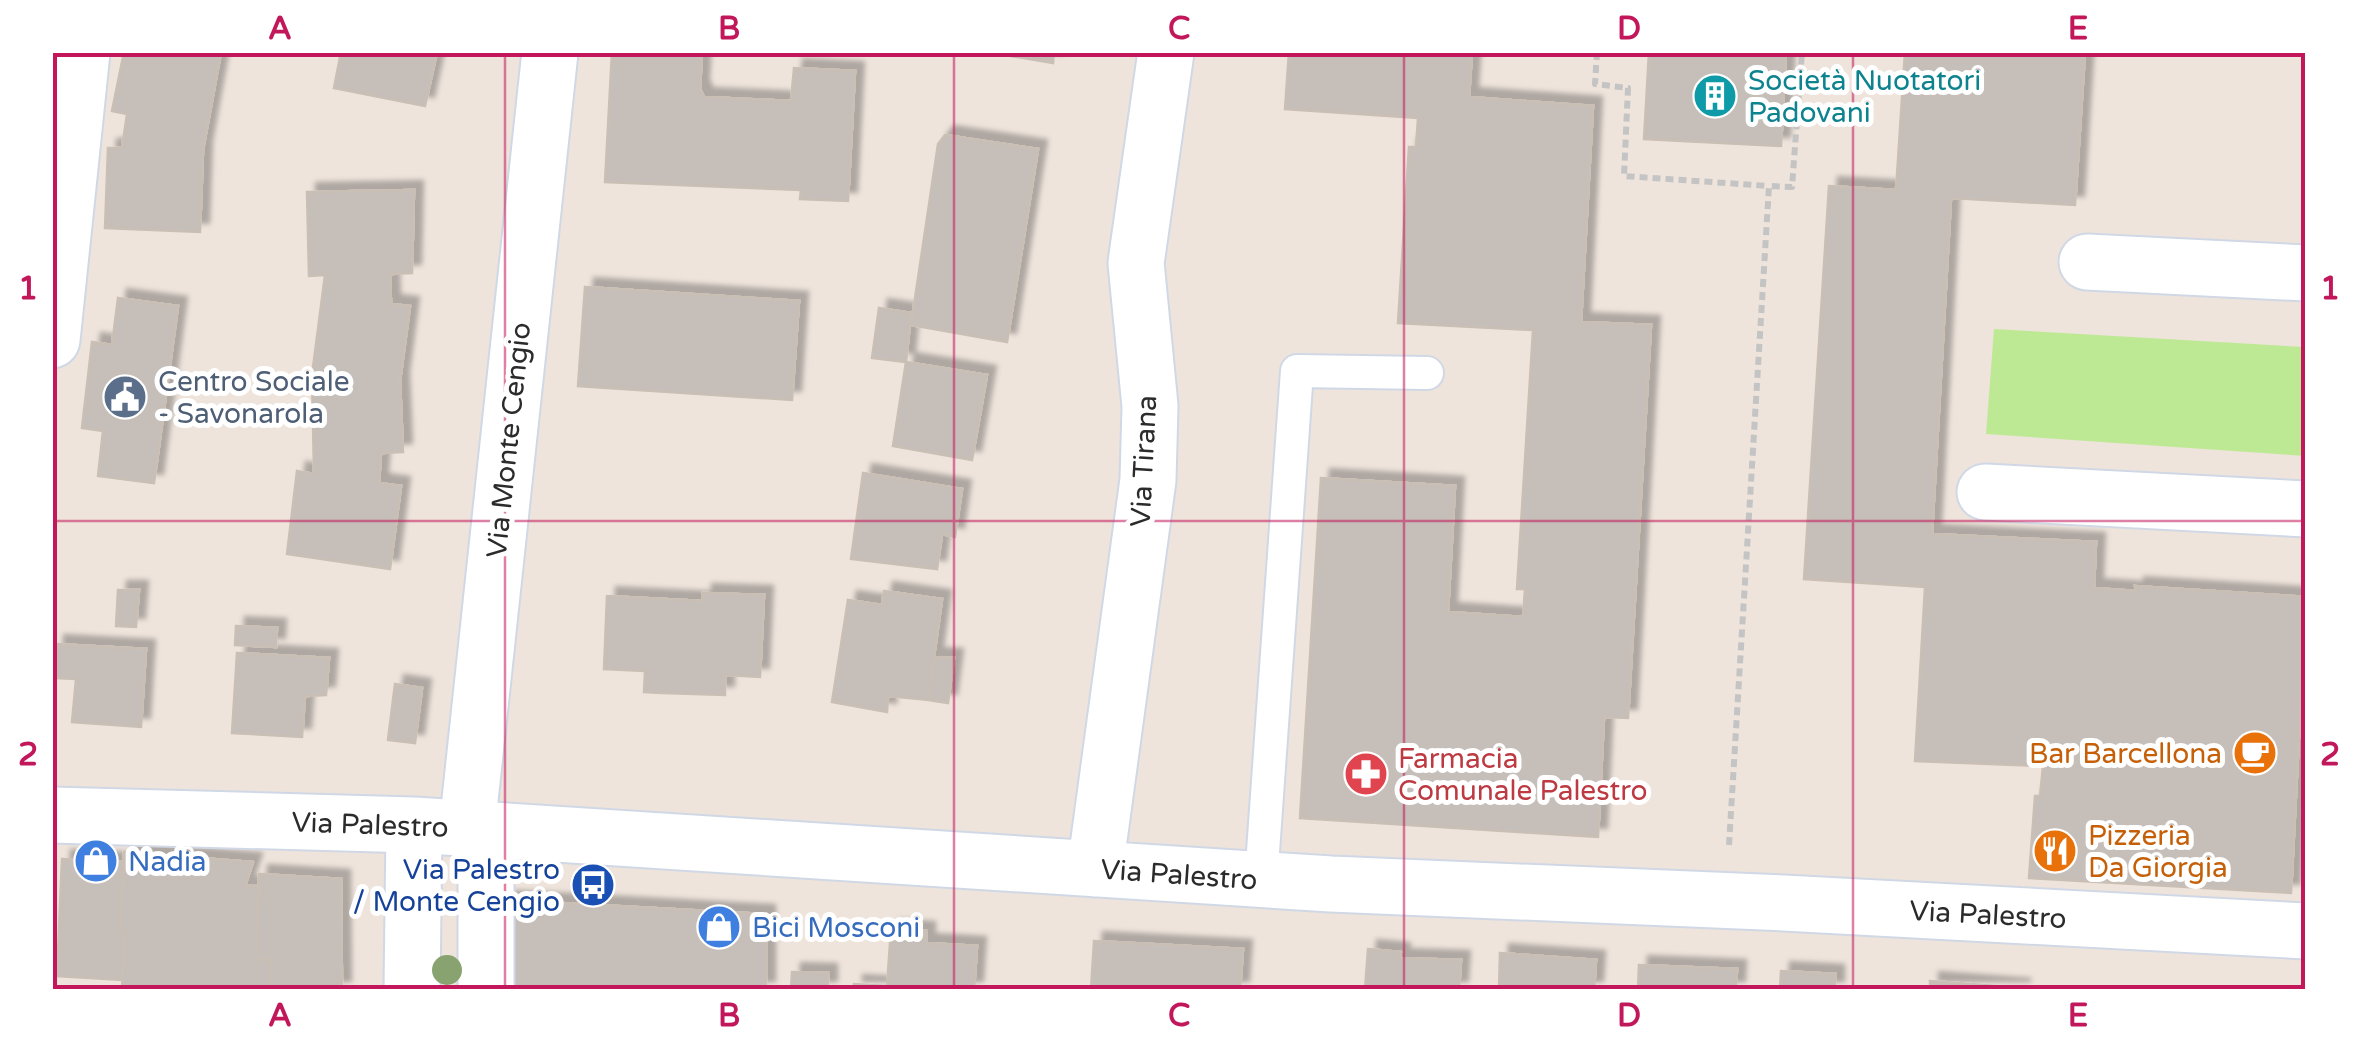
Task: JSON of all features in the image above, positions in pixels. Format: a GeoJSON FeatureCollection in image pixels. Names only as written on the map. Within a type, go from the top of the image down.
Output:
{"type":"FeatureCollection","features":[{"type":"Feature","properties":{"kind":"street"},"geometry":{"type":"LineString","coordinates":[[52,340],[57,252],[82,52]]}},
{"type":"Feature","properties":{"kind":"street","name":"Via Monte Cengio"},"geometry":{"type":"LineString","coordinates":[[486,990],[477,828],[550,52]]}},
{"type":"Feature","properties":{"kind":"street","name":"Via Tirana"},"geometry":{"type":"LineString","coordinates":[[1095,869],[1148,480],[1150,406],[1136,263],[1166,52]]}},
{"type":"Feature","properties":{"kind":"street"},"geometry":{"type":"LineString","coordinates":[[2087,262],[2306,273]]}},
{"type":"Feature","properties":{"kind":"street"},"geometry":{"type":"LineString","coordinates":[[1985,492],[2306,509]]}},
{"type":"Feature","properties":{"kind":"street","name":"Via Palestro"},"geometry":{"type":"LineString","coordinates":[[52,815],[477,828],[1261,880],[2306,932]]}},
{"type":"Feature","properties":{"kind":"street"},"geometry":{"type":"LineString","coordinates":[[412,990],[414,825]]}},
{"type":"Feature","properties":{"kind":"lane"},"geometry":{"type":"LineString","coordinates":[[1261,880],[1296,371],[1427,373]]}},
{"type":"Feature","properties":{"kind":"path"},"geometry":{"type":"LineString","coordinates":[[1597,52],[1595,84],[1628,88],[1624,176],[1792,187],[1802,52]]}},
{"type":"Feature","properties":{"kind":"path"},"geometry":{"type":"LineString","coordinates":[[1728,856],[1769,186]]}},
{"type":"Feature","properties":{"kind":"green space"},"geometry":{"type":"Polygon","coordinates":[[[1994,329],[2305,347],[2305,456],[1986,434],[1994,329]]]}},
{"type":"Feature","properties":{"kind":"building"},"geometry":{"type":"Polygon","coordinates":[[[124,52],[221,52],[203,150],[200,232],[105,228],[108,148],[122,148],[127,114],[112,111],[124,52]]]}},
{"type":"Feature","properties":{"kind":"building"},"geometry":{"type":"Polygon","coordinates":[[[341,52],[437,52],[425,106],[334,88],[341,52]]]}},
{"type":"Feature","properties":{"kind":"building"},"geometry":{"type":"Polygon","coordinates":[[[612,52],[702,52],[700,89],[704,97],[791,101],[794,68],[855,71],[848,201],[800,199],[801,190],[605,182],[612,52]]]}},
{"type":"Feature","properties":{"kind":"building"},"geometry":{"type":"Polygon","coordinates":[[[987,52],[1054,52],[1053,63],[987,52]]]}},
{"type":"Feature","properties":{"kind":"building"},"geometry":{"type":"Polygon","coordinates":[[[1289,52],[1472,52],[1469,97],[1593,106],[1581,322],[1651,325],[1628,718],[1604,717],[1598,837],[1300,818],[1321,478],[1455,486],[1448,612],[1523,617],[1525,589],[1517,589],[1533,330],[1398,323],[1409,147],[1416,147],[1418,118],[1285,109],[1289,52]]]}},
{"type":"Feature","properties":{"kind":"building","name":"Società Nuotatori Padovani"},"geometry":{"type":"Polygon","coordinates":[[[1649,52],[1786,52],[1781,146],[1644,139],[1649,52]]]}},
{"type":"Feature","properties":{"kind":"building"},"geometry":{"type":"Polygon","coordinates":[[[1905,52],[2085,52],[2075,205],[1951,198],[1932,534],[2096,542],[2094,588],[2136,591],[2135,586],[2306,597],[2291,893],[2029,878],[2035,796],[2040,796],[2043,766],[1915,761],[1925,587],[1804,579],[1829,186],[1896,190],[1905,52]]]}},
{"type":"Feature","properties":{"kind":"building"},"geometry":{"type":"Polygon","coordinates":[[[945,135],[1038,149],[1007,342],[911,325],[938,144],[945,135]]]}},
{"type":"Feature","properties":{"kind":"building"},"geometry":{"type":"Polygon","coordinates":[[[414,190],[412,273],[390,274],[391,304],[410,306],[400,381],[403,452],[381,453],[379,483],[401,486],[390,569],[287,554],[297,471],[314,474],[312,375],[325,275],[309,276],[307,192],[414,190]]]}},
{"type":"Feature","properties":{"kind":"building"},"geometry":{"type":"Polygon","coordinates":[[[585,287],[799,301],[792,400],[578,386],[585,287]]]}},
{"type":"Feature","properties":{"kind":"building"},"geometry":{"type":"Polygon","coordinates":[[[118,298],[178,306],[154,483],[98,476],[103,431],[82,428],[92,342],[112,345],[118,298]]]}},
{"type":"Feature","properties":{"kind":"building"},"geometry":{"type":"Polygon","coordinates":[[[879,308],[911,313],[906,362],[872,358],[879,308]]]}},
{"type":"Feature","properties":{"kind":"building"},"geometry":{"type":"Polygon","coordinates":[[[906,362],[987,375],[972,460],[893,446],[906,362]]]}},
{"type":"Feature","properties":{"kind":"building"},"geometry":{"type":"Polygon","coordinates":[[[863,473],[962,489],[955,537],[942,534],[937,569],[851,559],[863,473]]]}},
{"type":"Feature","properties":{"kind":"building"},"geometry":{"type":"Polygon","coordinates":[[[118,590],[139,590],[136,627],[116,626],[118,590]]]}},
{"type":"Feature","properties":{"kind":"building"},"geometry":{"type":"Polygon","coordinates":[[[884,591],[942,599],[928,700],[888,696],[887,712],[832,702],[848,600],[882,605],[884,591]]]}},
{"type":"Feature","properties":{"kind":"building"},"geometry":{"type":"Polygon","coordinates":[[[703,593],[764,595],[760,677],[725,675],[725,695],[662,693],[644,692],[645,671],[604,669],[607,596],[703,601],[703,593]]]}},
{"type":"Feature","properties":{"kind":"building"},"geometry":{"type":"Polygon","coordinates":[[[236,626],[277,628],[276,647],[235,645],[236,626]]]}},
{"type":"Feature","properties":{"kind":"building"},"geometry":{"type":"Polygon","coordinates":[[[55,644],[146,649],[141,727],[72,722],[76,679],[55,678],[55,644]]]}},
{"type":"Feature","properties":{"kind":"building"},"geometry":{"type":"Polygon","coordinates":[[[237,653],[329,658],[326,695],[305,696],[302,737],[232,733],[237,653]]]}},
{"type":"Feature","properties":{"kind":"building"},"geometry":{"type":"Polygon","coordinates":[[[934,657],[954,658],[948,703],[928,700],[934,657]]]}},
{"type":"Feature","properties":{"kind":"building"},"geometry":{"type":"Polygon","coordinates":[[[395,684],[422,688],[415,743],[388,740],[395,684]]]}},
{"type":"Feature","properties":{"kind":"building"},"geometry":{"type":"Polygon","coordinates":[[[124,852],[253,862],[245,886],[260,886],[256,960],[271,959],[270,990],[122,990],[124,852]]]}},
{"type":"Feature","properties":{"kind":"building"},"geometry":{"type":"Polygon","coordinates":[[[62,859],[124,862],[122,980],[57,976],[62,859]]]}},
{"type":"Feature","properties":{"kind":"building"},"geometry":{"type":"Polygon","coordinates":[[[259,874],[341,879],[342,990],[270,990],[271,959],[256,960],[259,874]]]}},
{"type":"Feature","properties":{"kind":"building"},"geometry":{"type":"Polygon","coordinates":[[[506,900],[766,914],[766,990],[505,990],[506,900]]]}},
{"type":"Feature","properties":{"kind":"building"},"geometry":{"type":"Polygon","coordinates":[[[891,929],[926,931],[926,943],[977,946],[974,990],[854,990],[854,984],[887,986],[891,929]]]}},
{"type":"Feature","properties":{"kind":"building"},"geometry":{"type":"Polygon","coordinates":[[[1094,941],[1243,949],[1240,990],[1091,990],[1094,941]]]}},
{"type":"Feature","properties":{"kind":"building"},"geometry":{"type":"Polygon","coordinates":[[[1368,949],[1401,952],[1400,958],[1461,960],[1459,990],[1365,990],[1368,949]]]}},
{"type":"Feature","properties":{"kind":"building"},"geometry":{"type":"Polygon","coordinates":[[[1500,953],[1596,960],[1594,990],[1499,990],[1500,953]]]}},
{"type":"Feature","properties":{"kind":"building"},"geometry":{"type":"Polygon","coordinates":[[[1639,965],[1737,969],[1736,990],[1638,990],[1639,965]]]}},
{"type":"Feature","properties":{"kind":"building"},"geometry":{"type":"Polygon","coordinates":[[[1781,971],[1835,974],[1835,990],[1780,990],[1781,971]]]}},
{"type":"Feature","properties":{"kind":"building"},"geometry":{"type":"Polygon","coordinates":[[[792,972],[828,973],[828,990],[791,990],[792,972]]]}},
{"type":"Feature","properties":{"kind":"building"},"geometry":{"type":"Polygon","coordinates":[[[1930,981],[2021,988],[2021,990],[1930,990],[1930,981]]]}},
{"type":"Feature","properties":{"kind":"place","name":"Società Nuotatori Padovani"},"geometry":{"type":"Point","coordinates":[1715,96]}},
{"type":"Feature","properties":{"kind":"place","name":"Centro Sociale - Savonarola"},"geometry":{"type":"Point","coordinates":[125,397]}},
{"type":"Feature","properties":{"kind":"place","name":"Bar Barcellona"},"geometry":{"type":"Point","coordinates":[2255,753]}},
{"type":"Feature","properties":{"kind":"place","name":"Farmacia Comunale Palestro"},"geometry":{"type":"Point","coordinates":[1366,774]}},
{"type":"Feature","properties":{"kind":"place","name":"Pizzeria Da Giorgia"},"geometry":{"type":"Point","coordinates":[2055,851]}},
{"type":"Feature","properties":{"kind":"place","name":"Nadia"},"geometry":{"type":"Point","coordinates":[96,861]}},
{"type":"Feature","properties":{"kind":"place","name":"Via Palestro / Monte Cengio"},"geometry":{"type":"Point","coordinates":[593,885]}},
{"type":"Feature","properties":{"kind":"place","name":"Bici Mosconi"},"geometry":{"type":"Point","coordinates":[719,927]}}]}
